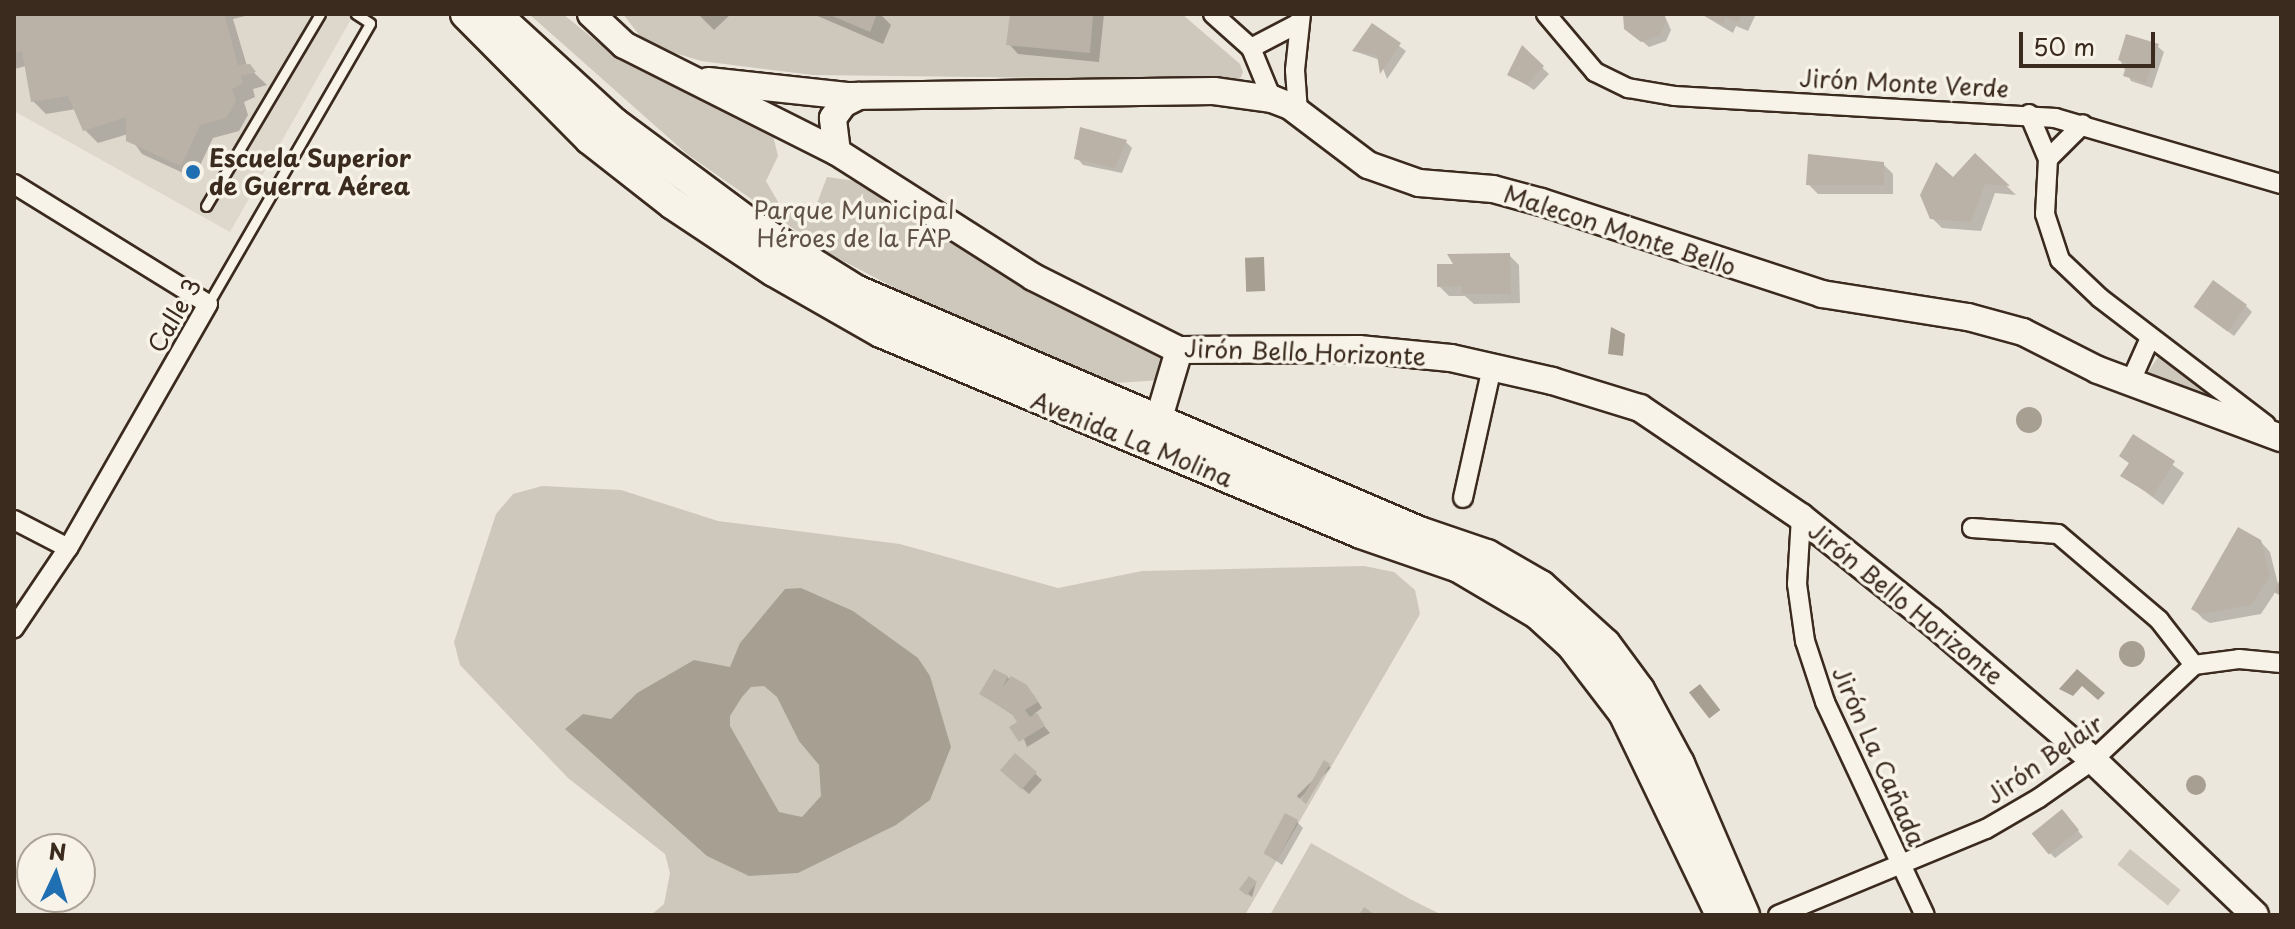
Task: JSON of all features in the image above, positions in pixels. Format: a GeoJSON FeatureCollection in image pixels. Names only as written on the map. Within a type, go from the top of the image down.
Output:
{"type":"FeatureCollection","features":[{"type":"Feature","properties":{"kind":"main road","name":"Avenida La Molina"},"geometry":{"type":"LineString","coordinates":[[466,14],[590,139],[774,271],[945,362],[1155,434],[1487,555],[1560,600],[1605,644],[1639,690],[1691,791],[1744,915]]}},
{"type":"Feature","properties":{"kind":"main road","name":"Avenida La Molina"},"geometry":{"type":"LineString","coordinates":[[495,14],[638,142],[754,227],[857,291],[1361,533],[1459,567],[1538,614],[1572,645],[1624,713],[1721,915]]}},
{"type":"Feature","properties":{"kind":"street","name":"Jirón Bello Horizonte"},"geometry":{"type":"LineString","coordinates":[[591,14],[624,45],[680,76],[837,152],[1033,277],[1179,350],[1359,349],[1492,367],[1640,408],[1801,517],[2093,760],[2255,915]]}},
{"type":"Feature","properties":{"kind":"street"},"geometry":{"type":"LineString","coordinates":[[1213,14],[1251,48],[1272,99]]}},
{"type":"Feature","properties":{"kind":"street","name":"Jirón Monte Verde"},"geometry":{"type":"LineString","coordinates":[[1546,14],[1595,72],[1628,88],[1675,96],[2029,114],[2083,124],[2281,184]]}},
{"type":"Feature","properties":{"kind":"street"},"geometry":{"type":"LineString","coordinates":[[1251,48],[1300,19]]}},
{"type":"Feature","properties":{"kind":"street"},"geometry":{"type":"LineString","coordinates":[[1298,112],[1295,70],[1300,19]]}},
{"type":"Feature","properties":{"kind":"street","name":"Malecon Monte Bello"},"geometry":{"type":"LineString","coordinates":[[680,76],[781,91],[859,96],[1214,91],[1272,99],[1298,112],[1368,165],[1419,183],[1493,189],[1822,294],[1968,317],[2023,332],[2130,383],[2281,438]]}},
{"type":"Feature","properties":{"kind":"street"},"geometry":{"type":"LineString","coordinates":[[837,152],[831,136],[833,118],[843,104],[859,96]]}},
{"type":"Feature","properties":{"kind":"street"},"geometry":{"type":"LineString","coordinates":[[2029,114],[2048,159],[2045,214],[2060,260],[2150,338],[2281,438]]}},
{"type":"Feature","properties":{"kind":"street"},"geometry":{"type":"LineString","coordinates":[[2048,159],[2083,124]]}},
{"type":"Feature","properties":{"kind":"street"},"geometry":{"type":"LineString","coordinates":[[14,184],[208,304]]}},
{"type":"Feature","properties":{"kind":"street","name":"Calle 3"},"geometry":{"type":"LineString","coordinates":[[14,628],[68,548],[208,304]]}},
{"type":"Feature","properties":{"kind":"street"},"geometry":{"type":"LineString","coordinates":[[2130,383],[2150,338]]}},
{"type":"Feature","properties":{"kind":"street"},"geometry":{"type":"LineString","coordinates":[[1155,434],[1179,350]]}},
{"type":"Feature","properties":{"kind":"street"},"geometry":{"type":"LineString","coordinates":[[1463,498],[1492,367]]}},
{"type":"Feature","properties":{"kind":"street","name":"Jirón La Cañada"},"geometry":{"type":"LineString","coordinates":[[1801,517],[1797,584],[1805,641],[1825,702],[1925,915]]}},
{"type":"Feature","properties":{"kind":"street"},"geometry":{"type":"LineString","coordinates":[[14,520],[68,548]]}},
{"type":"Feature","properties":{"kind":"street"},"geometry":{"type":"LineString","coordinates":[[1972,528],[2058,534],[2159,620],[2194,665],[2239,659],[2281,663]]}},
{"type":"Feature","properties":{"kind":"street","name":"Jirón Belair"},"geometry":{"type":"LineString","coordinates":[[1778,915],[1986,829],[2093,760],[2194,665]]}},
{"type":"Feature","properties":{"kind":"lane"},"geometry":{"type":"LineString","coordinates":[[206,206],[320,14]]}},
{"type":"Feature","properties":{"kind":"lane","name":"Calle 3"},"geometry":{"type":"LineString","coordinates":[[208,304],[370,23],[356,14]]}},
{"type":"Feature","properties":{"kind":"shaded area","name":"Escuela Superior de Guerra Aérea"},"geometry":{"type":"Polygon","coordinates":[[[14,14],[354,14],[230,232],[14,111],[14,14]]]}},
{"type":"Feature","properties":{"kind":"shaded area"},"geometry":{"type":"Polygon","coordinates":[[[1264,257],[1265,291],[1246,292],[1245,258],[1264,257]]]}},
{"type":"Feature","properties":{"kind":"shaded area"},"geometry":{"type":"Polygon","coordinates":[[[1611,327],[1625,334],[1623,356],[1608,354],[1611,327]]]}},
{"type":"Feature","properties":{"kind":"shaded area"},"geometry":{"type":"Polygon","coordinates":[[[2029,407],[2038,411],[2042,420],[2038,429],[2029,433],[2020,429],[2016,420],[2020,411],[2029,407]]]}},
{"type":"Feature","properties":{"kind":"shaded area"},"geometry":{"type":"Polygon","coordinates":[[[801,588],[853,611],[918,658],[930,676],[951,747],[930,800],[896,825],[798,873],[749,876],[707,856],[565,729],[583,714],[611,719],[637,693],[694,660],[730,667],[740,643],[785,589],[801,588]],[[764,686],[751,687],[730,716],[730,726],[779,812],[802,817],[821,796],[819,765],[799,741],[777,697],[764,686]]]}},
{"type":"Feature","properties":{"kind":"shaded area"},"geometry":{"type":"Polygon","coordinates":[[[2132,641],[2141,645],[2145,654],[2141,663],[2132,667],[2123,663],[2119,654],[2123,645],[2132,641]]]}},
{"type":"Feature","properties":{"kind":"shaded area"},"geometry":{"type":"Polygon","coordinates":[[[2077,669],[2105,693],[2098,700],[2082,686],[2073,696],[2059,689],[2077,669]]]}},
{"type":"Feature","properties":{"kind":"shaded area"},"geometry":{"type":"Polygon","coordinates":[[[1700,684],[1720,710],[1709,719],[1689,693],[1700,684]]]}},
{"type":"Feature","properties":{"kind":"shaded area"},"geometry":{"type":"Polygon","coordinates":[[[2196,775],[2203,778],[2206,785],[2203,792],[2196,795],[2189,792],[2186,785],[2189,778],[2196,775]]]}},
{"type":"Feature","properties":{"kind":"green space","name":"Parque Municipal Héroes de la FAP"},"geometry":{"type":"Polygon","coordinates":[[[529,14],[563,14],[601,45],[772,131],[778,156],[766,181],[781,207],[800,211],[817,203],[827,177],[856,181],[1159,355],[1169,362],[1164,380],[1114,383],[918,300],[828,253],[687,154],[529,14]]]}},
{"type":"Feature","properties":{"kind":"green space"},"geometry":{"type":"Polygon","coordinates":[[[623,14],[1182,14],[1240,64],[1243,72],[1240,79],[1226,80],[813,75],[701,61],[662,49],[640,36],[623,14]]]}},
{"type":"Feature","properties":{"kind":"green space"},"geometry":{"type":"Polygon","coordinates":[[[2158,357],[2239,414],[2144,378],[2158,357]]]}},
{"type":"Feature","properties":{"kind":"green space"},"geometry":{"type":"Polygon","coordinates":[[[542,486],[621,490],[718,521],[900,544],[1058,588],[1142,571],[1364,566],[1394,572],[1415,590],[1420,614],[1245,915],[651,915],[664,904],[670,873],[665,854],[568,778],[460,665],[454,642],[496,514],[513,494],[542,486]]]}},
{"type":"Feature","properties":{"kind":"green space"},"geometry":{"type":"Polygon","coordinates":[[[1311,843],[1410,899],[1442,915],[1270,915],[1311,843]]]}},
{"type":"Feature","properties":{"kind":"green space"},"geometry":{"type":"Polygon","coordinates":[[[2130,849],[2181,890],[2168,905],[2117,865],[2130,849]]]}},
{"type":"Feature","properties":{"kind":"building"},"geometry":{"type":"Polygon","coordinates":[[[14,14],[224,14],[238,65],[250,64],[256,72],[241,76],[243,83],[232,89],[236,101],[226,118],[200,125],[181,166],[126,141],[126,117],[83,131],[68,96],[31,102],[22,51],[14,53],[14,14]]]}},
{"type":"Feature","properties":{"kind":"building"},"geometry":{"type":"Polygon","coordinates":[[[828,14],[877,14],[870,32],[828,14]]]}},
{"type":"Feature","properties":{"kind":"building"},"geometry":{"type":"Polygon","coordinates":[[[1010,14],[1093,14],[1090,53],[1006,45],[1010,14]]]}},
{"type":"Feature","properties":{"kind":"building"},"geometry":{"type":"Polygon","coordinates":[[[1623,14],[1664,14],[1666,22],[1660,35],[1641,42],[1624,29],[1623,14]]]}},
{"type":"Feature","properties":{"kind":"building"},"geometry":{"type":"Polygon","coordinates":[[[1700,14],[1742,14],[1738,23],[1726,17],[1723,24],[1700,14]]]}},
{"type":"Feature","properties":{"kind":"building"},"geometry":{"type":"Polygon","coordinates":[[[1372,23],[1401,43],[1380,74],[1377,55],[1352,51],[1372,23]]]}},
{"type":"Feature","properties":{"kind":"building"},"geometry":{"type":"Polygon","coordinates":[[[2126,34],[2159,44],[2146,83],[2123,76],[2127,63],[2118,60],[2126,34]]]}},
{"type":"Feature","properties":{"kind":"building"},"geometry":{"type":"Polygon","coordinates":[[[1522,45],[1544,66],[1527,85],[1507,75],[1522,45]]]}},
{"type":"Feature","properties":{"kind":"building"},"geometry":{"type":"Polygon","coordinates":[[[1080,127],[1127,140],[1115,168],[1074,159],[1080,127]]]}},
{"type":"Feature","properties":{"kind":"building"},"geometry":{"type":"Polygon","coordinates":[[[1975,153],[2010,186],[1985,184],[1971,222],[1930,219],[1920,195],[1936,162],[1953,177],[1975,153]]]}},
{"type":"Feature","properties":{"kind":"building"},"geometry":{"type":"Polygon","coordinates":[[[1808,154],[1884,162],[1884,185],[1806,185],[1808,154]]]}},
{"type":"Feature","properties":{"kind":"building"},"geometry":{"type":"Polygon","coordinates":[[[1510,253],[1511,294],[1462,294],[1462,286],[1437,287],[1437,264],[1453,264],[1447,254],[1510,253]]]}},
{"type":"Feature","properties":{"kind":"building"},"geometry":{"type":"Polygon","coordinates":[[[2213,280],[2247,305],[2228,331],[2194,307],[2213,280]]]}},
{"type":"Feature","properties":{"kind":"building"},"geometry":{"type":"Polygon","coordinates":[[[2133,434],[2175,461],[2153,496],[2120,476],[2129,463],[2119,456],[2133,434]]]}},
{"type":"Feature","properties":{"kind":"building"},"geometry":{"type":"Polygon","coordinates":[[[2238,527],[2261,540],[2270,576],[2251,605],[2199,614],[2191,609],[2238,527]]]}},
{"type":"Feature","properties":{"kind":"building"},"geometry":{"type":"Polygon","coordinates":[[[2281,577],[2281,596],[2274,592],[2281,577]]]}},
{"type":"Feature","properties":{"kind":"building"},"geometry":{"type":"Polygon","coordinates":[[[994,669],[1008,676],[1003,687],[1011,676],[1027,685],[1038,702],[1025,710],[1030,717],[1037,713],[1045,726],[1019,742],[1009,727],[1017,722],[1011,713],[979,694],[994,669]]]}},
{"type":"Feature","properties":{"kind":"building"},"geometry":{"type":"Polygon","coordinates":[[[1015,753],[1037,772],[1022,789],[1000,770],[1015,753]]]}},
{"type":"Feature","properties":{"kind":"building"},"geometry":{"type":"Polygon","coordinates":[[[1324,760],[1330,764],[1306,804],[1301,800],[1324,760]]]}},
{"type":"Feature","properties":{"kind":"building"},"geometry":{"type":"Polygon","coordinates":[[[2062,809],[2079,830],[2049,855],[2032,834],[2062,809]]]}},
{"type":"Feature","properties":{"kind":"building"},"geometry":{"type":"Polygon","coordinates":[[[1285,813],[1298,820],[1277,861],[1263,854],[1285,813]]]}},
{"type":"Feature","properties":{"kind":"building"},"geometry":{"type":"Polygon","coordinates":[[[1249,876],[1257,882],[1247,896],[1239,890],[1249,876]]]}},
{"type":"Feature","properties":{"kind":"building"},"geometry":{"type":"Polygon","coordinates":[[[1364,907],[1375,915],[1359,915],[1364,907]]]}},
{"type":"Feature","properties":{"kind":"place","name":"Escuela Superior de Guerra Aérea"},"geometry":{"type":"Point","coordinates":[193,172]}}]}
